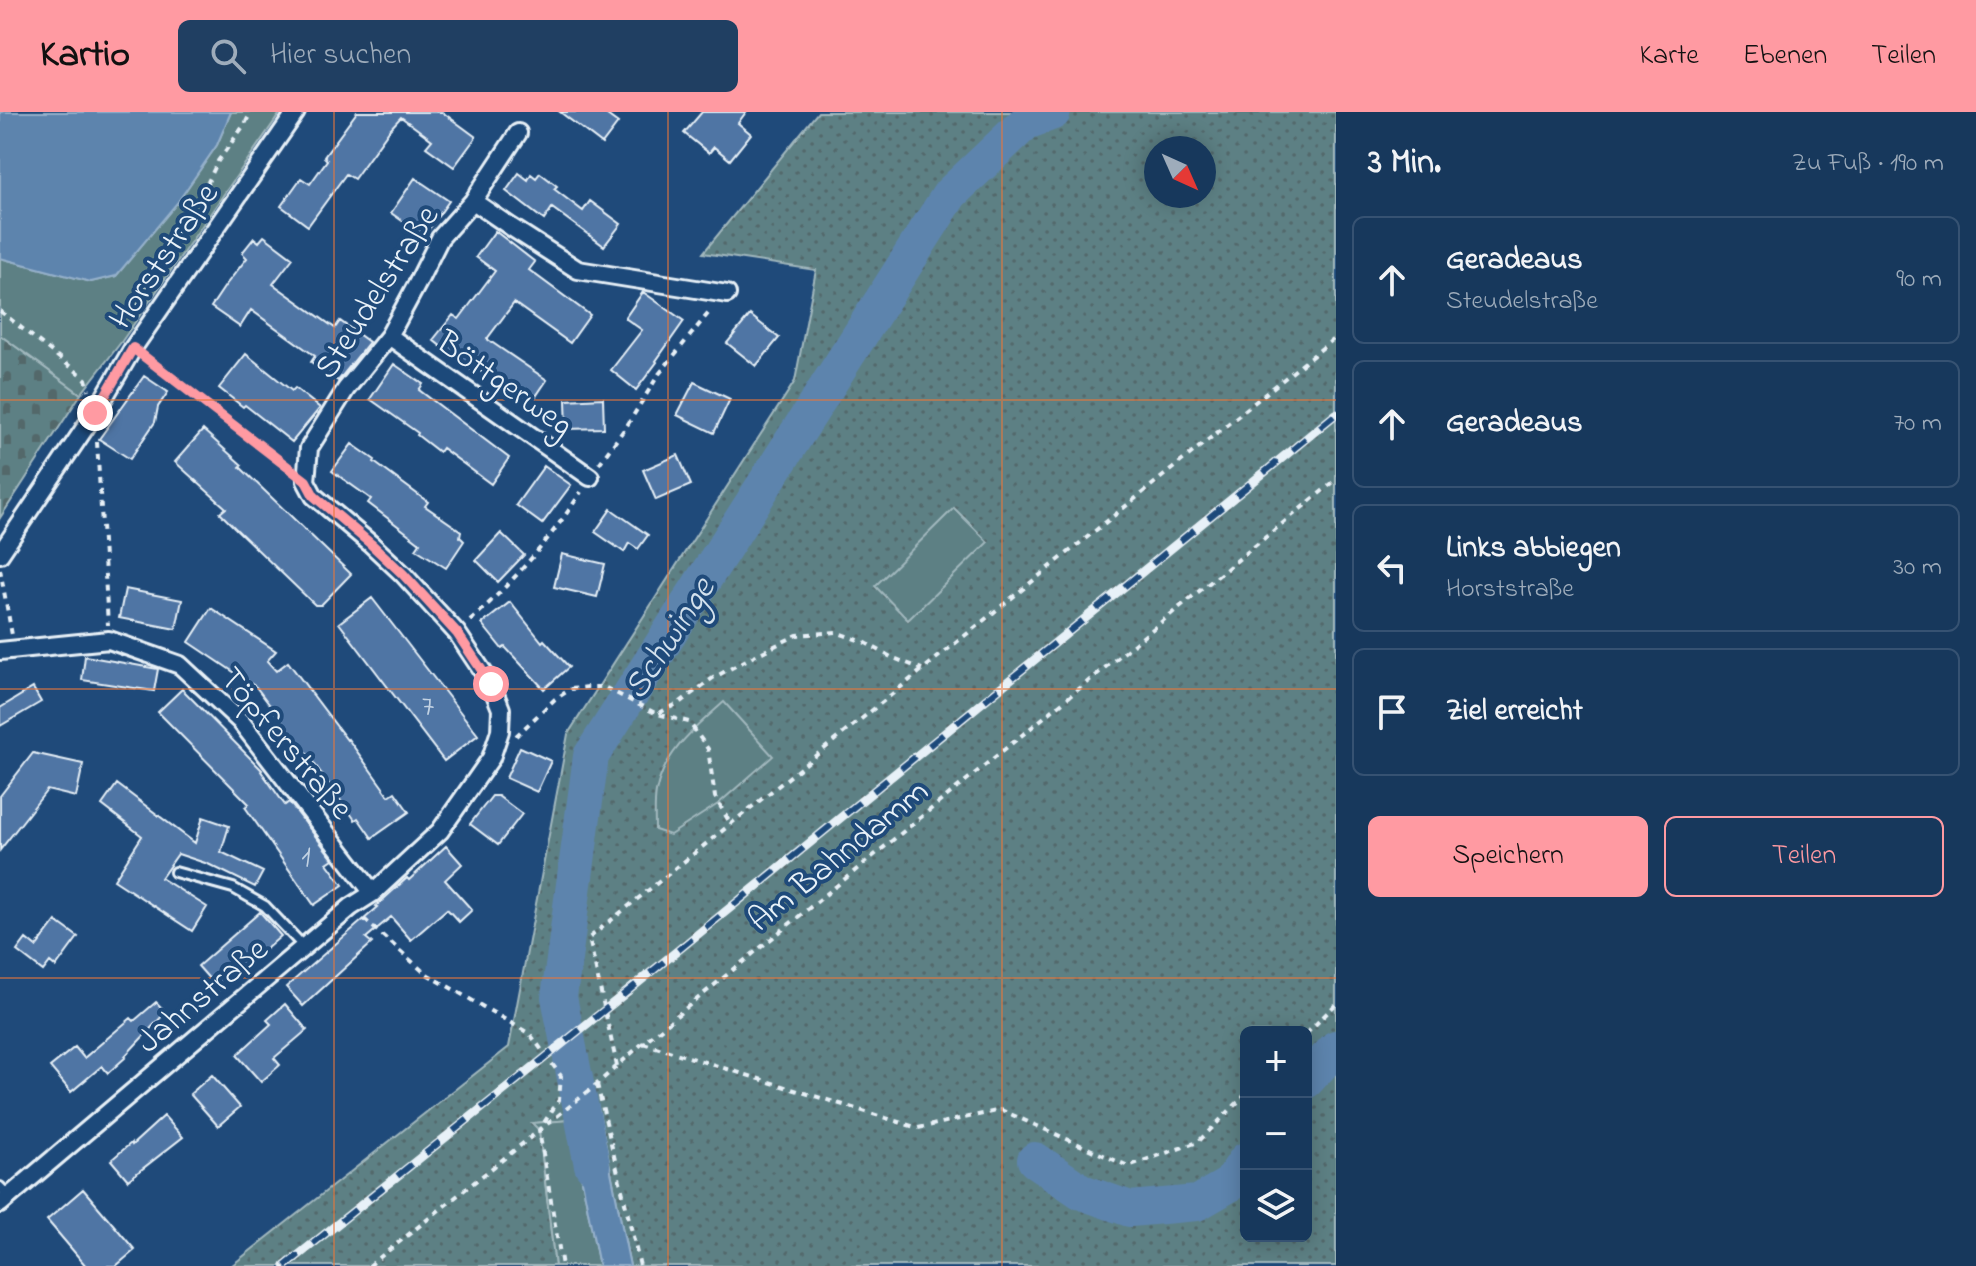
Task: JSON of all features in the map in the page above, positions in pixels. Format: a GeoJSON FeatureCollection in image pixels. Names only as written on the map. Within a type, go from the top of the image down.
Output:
{"type":"FeatureCollection","features":[{"type":"Feature","properties":{"kind":"street","name":"Horststraße"},"geometry":{"type":"LineString","coordinates":[[0,556],[95,413],[133,348],[296,112]]}},
{"type":"Feature","properties":{"kind":"street","name":"Steudelstraße"},"geometry":{"type":"LineString","coordinates":[[306,481],[309,448],[346,389],[389,336],[440,238],[473,201],[518,133]]}},
{"type":"Feature","properties":{"kind":"street"},"geometry":{"type":"LineString","coordinates":[[473,201],[578,270],[727,294]]}},
{"type":"Feature","properties":{"kind":"street","name":"Böttgerweg"},"geometry":{"type":"LineString","coordinates":[[389,336],[590,477]]}},
{"type":"Feature","properties":{"kind":"street","name":"Jahnstraße"},"geometry":{"type":"LineString","coordinates":[[3,1195],[351,907],[373,893],[440,831],[491,758],[500,731],[501,709],[491,684],[457,633],[382,554],[314,496],[306,481]]}},
{"type":"Feature","properties":{"kind":"street","name":"Töpferstraße"},"geometry":{"type":"LineString","coordinates":[[7,650],[109,640],[180,665],[241,722],[373,893]]}},
{"type":"Feature","properties":{"kind":"lane"},"geometry":{"type":"LineString","coordinates":[[175,872],[233,888],[265,906],[304,947]]}},
{"type":"Feature","properties":{"kind":"path"},"geometry":{"type":"LineString","coordinates":[[134,315],[154,268],[251,112]]}},
{"type":"Feature","properties":{"kind":"path"},"geometry":{"type":"LineString","coordinates":[[0,311],[86,379],[95,413],[109,640]]}},
{"type":"Feature","properties":{"kind":"path"},"geometry":{"type":"LineString","coordinates":[[617,1067],[589,938],[1336,337]]}},
{"type":"Feature","properties":{"kind":"path"},"geometry":{"type":"LineString","coordinates":[[133,348],[306,481]]}},
{"type":"Feature","properties":{"kind":"path","name":"Am Bahndamm"},"geometry":{"type":"LineString","coordinates":[[369,1266],[556,1118],[643,1043],[1336,480]]}},
{"type":"Feature","properties":{"kind":"path"},"geometry":{"type":"LineString","coordinates":[[0,556],[7,650]]}},
{"type":"Feature","properties":{"kind":"path"},"geometry":{"type":"LineString","coordinates":[[657,714],[679,703],[713,678],[797,635],[836,632],[922,669]]}},
{"type":"Feature","properties":{"kind":"path"},"geometry":{"type":"LineString","coordinates":[[510,741],[555,699],[571,689],[604,687],[657,714],[689,722],[708,749],[715,797],[730,823]]}},
{"type":"Feature","properties":{"kind":"path"},"geometry":{"type":"LineString","coordinates":[[351,907],[425,973],[530,1034],[561,1076],[559,1100],[539,1130],[562,1266]]}},
{"type":"Feature","properties":{"kind":"path"},"geometry":{"type":"LineString","coordinates":[[1312,1028],[1336,1004]]}},
{"type":"Feature","properties":{"kind":"path"},"geometry":{"type":"LineString","coordinates":[[643,1043],[918,1128],[1001,1110],[1128,1166],[1198,1142],[1242,1098]]}},
{"type":"Feature","properties":{"kind":"path"},"geometry":{"type":"LineString","coordinates":[[597,1084],[640,1266]]}},
{"type":"Feature","properties":{"kind":"green space"},"geometry":{"type":"Polygon","coordinates":[[[231,112],[281,112],[122,341],[81,394],[0,335],[0,258],[91,282],[116,276],[177,203],[217,145],[231,112]]]}},
{"type":"Feature","properties":{"kind":"green space"},"geometry":{"type":"Polygon","coordinates":[[[818,112],[1336,112],[1336,1266],[630,1266],[598,1108],[583,1119],[533,1123],[539,1130],[555,1266],[231,1266],[509,1047],[568,734],[795,381],[816,270],[703,253],[818,112]]]}},
{"type":"Feature","properties":{"kind":"green space"},"geometry":{"type":"Polygon","coordinates":[[[0,335],[81,394],[0,518],[0,335]]]}},
{"type":"Feature","properties":{"kind":"green space"},"geometry":{"type":"Polygon","coordinates":[[[954,508],[988,542],[908,620],[875,586],[954,508]]]}},
{"type":"Feature","properties":{"kind":"green space"},"geometry":{"type":"Polygon","coordinates":[[[724,702],[773,756],[718,804],[670,835],[655,830],[656,792],[666,765],[682,742],[724,702]]]}},
{"type":"Feature","properties":{"kind":"green space"},"geometry":{"type":"Polygon","coordinates":[[[570,1120],[599,1266],[555,1266],[539,1130],[532,1123],[570,1120]]]}},
{"type":"Feature","properties":{"kind":"water"},"geometry":{"type":"Polygon","coordinates":[[[0,112],[231,112],[217,145],[177,203],[116,276],[91,282],[0,258],[0,112]]]}},
{"type":"Feature","properties":{"kind":"water"},"geometry":{"type":"Polygon","coordinates":[[[598,1107],[630,1266],[599,1266],[570,1120],[583,1119],[598,1107]]]}},
{"type":"Feature","properties":{"kind":"building"},"geometry":{"type":"Polygon","coordinates":[[[357,112],[442,112],[476,137],[454,167],[426,147],[432,140],[401,117],[354,179],[346,174],[308,226],[281,206],[301,178],[310,184],[327,160],[324,157],[357,112]]]}},
{"type":"Feature","properties":{"kind":"building"},"geometry":{"type":"Polygon","coordinates":[[[560,112],[603,112],[618,123],[602,144],[560,112]]]}},
{"type":"Feature","properties":{"kind":"building"},"geometry":{"type":"Polygon","coordinates":[[[702,112],[746,112],[738,123],[751,134],[730,160],[714,147],[709,153],[684,133],[702,112]]]}},
{"type":"Feature","properties":{"kind":"building"},"geometry":{"type":"Polygon","coordinates":[[[519,173],[528,180],[531,174],[536,178],[540,173],[557,186],[554,189],[583,211],[590,201],[621,224],[604,246],[552,208],[544,220],[506,191],[519,173]]]}},
{"type":"Feature","properties":{"kind":"building"},"geometry":{"type":"Polygon","coordinates":[[[415,178],[449,201],[424,236],[391,213],[415,178]]]}},
{"type":"Feature","properties":{"kind":"building"},"geometry":{"type":"Polygon","coordinates":[[[495,231],[535,262],[529,270],[590,315],[570,343],[514,303],[487,339],[547,380],[530,405],[474,367],[471,370],[433,340],[453,315],[459,319],[495,271],[476,257],[495,231]]]}},
{"type":"Feature","properties":{"kind":"building"},"geometry":{"type":"Polygon","coordinates":[[[264,236],[293,258],[273,284],[335,328],[340,321],[369,342],[338,381],[311,362],[315,356],[251,310],[240,327],[211,307],[247,258],[242,253],[254,238],[259,242],[264,236]]]}},
{"type":"Feature","properties":{"kind":"building"},"geometry":{"type":"Polygon","coordinates":[[[643,292],[684,321],[636,390],[611,370],[642,330],[625,318],[643,292]]]}},
{"type":"Feature","properties":{"kind":"building"},"geometry":{"type":"Polygon","coordinates":[[[750,315],[779,338],[756,366],[727,343],[750,315]]]}},
{"type":"Feature","properties":{"kind":"building"},"geometry":{"type":"Polygon","coordinates":[[[246,354],[292,391],[295,388],[320,408],[292,442],[219,388],[246,354]]]}},
{"type":"Feature","properties":{"kind":"building"},"geometry":{"type":"Polygon","coordinates":[[[394,364],[423,384],[419,390],[509,458],[491,484],[442,448],[439,452],[370,399],[394,364]]]}},
{"type":"Feature","properties":{"kind":"building"},"geometry":{"type":"Polygon","coordinates":[[[144,376],[168,392],[158,407],[155,422],[130,459],[99,439],[144,376]]]}},
{"type":"Feature","properties":{"kind":"building"},"geometry":{"type":"Polygon","coordinates":[[[694,382],[730,399],[714,433],[677,415],[694,382]]]}},
{"type":"Feature","properties":{"kind":"building"},"geometry":{"type":"Polygon","coordinates":[[[603,398],[604,428],[567,429],[566,400],[603,398]]]}},
{"type":"Feature","properties":{"kind":"building"},"geometry":{"type":"Polygon","coordinates":[[[203,430],[351,574],[321,605],[315,605],[234,527],[220,513],[226,508],[175,462],[203,430]]]}},
{"type":"Feature","properties":{"kind":"building"},"geometry":{"type":"Polygon","coordinates":[[[352,444],[428,502],[425,506],[461,531],[460,537],[464,541],[446,568],[416,549],[420,543],[368,503],[371,499],[332,471],[352,444]]]}},
{"type":"Feature","properties":{"kind":"building"},"geometry":{"type":"Polygon","coordinates":[[[678,455],[691,485],[656,500],[643,470],[678,455]]]}},
{"type":"Feature","properties":{"kind":"building"},"geometry":{"type":"Polygon","coordinates":[[[544,466],[571,485],[542,524],[516,505],[544,466]]]}},
{"type":"Feature","properties":{"kind":"building"},"geometry":{"type":"Polygon","coordinates":[[[611,509],[648,535],[638,549],[629,543],[624,552],[595,532],[611,509]]]}},
{"type":"Feature","properties":{"kind":"building"},"geometry":{"type":"Polygon","coordinates":[[[501,533],[524,555],[498,582],[476,560],[501,533]]]}},
{"type":"Feature","properties":{"kind":"building"},"geometry":{"type":"Polygon","coordinates":[[[562,554],[605,564],[597,597],[554,587],[562,554]]]}},
{"type":"Feature","properties":{"kind":"building"},"geometry":{"type":"Polygon","coordinates":[[[125,589],[182,600],[176,629],[119,618],[125,589]]]}},
{"type":"Feature","properties":{"kind":"building"},"geometry":{"type":"Polygon","coordinates":[[[372,598],[478,735],[444,761],[339,623],[372,598]]]}},
{"type":"Feature","properties":{"kind":"building"},"geometry":{"type":"Polygon","coordinates":[[[510,602],[542,642],[544,640],[569,667],[544,689],[505,647],[502,649],[482,624],[510,602]]]}},
{"type":"Feature","properties":{"kind":"building"},"geometry":{"type":"Polygon","coordinates":[[[211,608],[276,651],[267,661],[276,671],[288,662],[389,796],[395,792],[409,812],[372,838],[358,818],[355,820],[256,687],[189,642],[211,608]]]}},
{"type":"Feature","properties":{"kind":"building"},"geometry":{"type":"Polygon","coordinates":[[[85,656],[158,669],[154,691],[82,680],[85,656]]]}},
{"type":"Feature","properties":{"kind":"building"},"geometry":{"type":"Polygon","coordinates":[[[33,688],[41,702],[0,726],[0,708],[33,688]]]}},
{"type":"Feature","properties":{"kind":"building"},"geometry":{"type":"Polygon","coordinates":[[[182,689],[262,770],[285,805],[289,802],[333,859],[327,863],[343,885],[314,905],[245,807],[249,804],[158,712],[182,689]]]}},
{"type":"Feature","properties":{"kind":"building"},"geometry":{"type":"Polygon","coordinates":[[[520,747],[551,761],[537,792],[506,778],[520,747]]]}},
{"type":"Feature","properties":{"kind":"building"},"geometry":{"type":"Polygon","coordinates":[[[33,753],[83,764],[76,797],[47,790],[0,850],[0,796],[33,753]]]}},
{"type":"Feature","properties":{"kind":"building"},"geometry":{"type":"Polygon","coordinates":[[[117,784],[195,843],[203,817],[229,826],[221,852],[263,872],[255,887],[208,864],[178,854],[161,878],[207,907],[192,931],[114,880],[142,836],[102,805],[117,784]]]}},
{"type":"Feature","properties":{"kind":"building"},"geometry":{"type":"Polygon","coordinates":[[[492,796],[498,796],[522,814],[498,845],[470,824],[492,796]]]}},
{"type":"Feature","properties":{"kind":"building"},"geometry":{"type":"Polygon","coordinates":[[[446,846],[462,864],[445,880],[472,910],[459,922],[447,909],[411,940],[391,917],[366,938],[372,943],[303,1006],[286,987],[446,846]]]}},
{"type":"Feature","properties":{"kind":"building"},"geometry":{"type":"Polygon","coordinates":[[[260,912],[281,936],[219,990],[198,966],[260,912]]]}},
{"type":"Feature","properties":{"kind":"building"},"geometry":{"type":"Polygon","coordinates":[[[56,921],[78,937],[56,967],[50,962],[43,971],[17,951],[26,939],[36,947],[56,921]]]}},
{"type":"Feature","properties":{"kind":"building"},"geometry":{"type":"Polygon","coordinates":[[[156,1002],[166,1012],[108,1073],[102,1066],[71,1092],[50,1067],[75,1047],[84,1058],[131,1018],[134,1021],[156,1002]]]}},
{"type":"Feature","properties":{"kind":"building"},"geometry":{"type":"Polygon","coordinates":[[[285,1004],[307,1030],[274,1058],[280,1065],[261,1082],[237,1055],[271,1024],[267,1020],[285,1004]]]}},
{"type":"Feature","properties":{"kind":"building"},"geometry":{"type":"Polygon","coordinates":[[[212,1075],[240,1107],[218,1126],[190,1094],[212,1075]]]}},
{"type":"Feature","properties":{"kind":"building"},"geometry":{"type":"Polygon","coordinates":[[[164,1116],[183,1137],[128,1180],[111,1160],[164,1116]]]}},
{"type":"Feature","properties":{"kind":"building"},"geometry":{"type":"Polygon","coordinates":[[[83,1189],[135,1250],[116,1266],[86,1266],[47,1220],[83,1189]]]}},
{"type":"Feature","properties":{"kind":"waterway","name":"Schwinge"},"geometry":{"type":"LineString","coordinates":[[592,1165],[559,997],[591,756],[950,194],[1026,122],[1053,112]]}},
{"type":"Feature","properties":{"kind":"waterway"},"geometry":{"type":"LineString","coordinates":[[1312,1074],[1336,1048]]}},
{"type":"Feature","properties":{"kind":"waterway"},"geometry":{"type":"LineString","coordinates":[[1035,1160],[1082,1192],[1130,1209],[1197,1203],[1230,1184],[1240,1169]]}},
{"type":"Feature","properties":{"kind":"railway"},"geometry":{"type":"LineString","coordinates":[[285,1266],[617,1000],[1336,414]]}},
{"type":"Feature","properties":{"kind":"route"},"geometry":{"type":"LineString","coordinates":[[95,413],[133,348],[306,481],[314,496],[403,574],[457,633],[491,684]]}}]}
